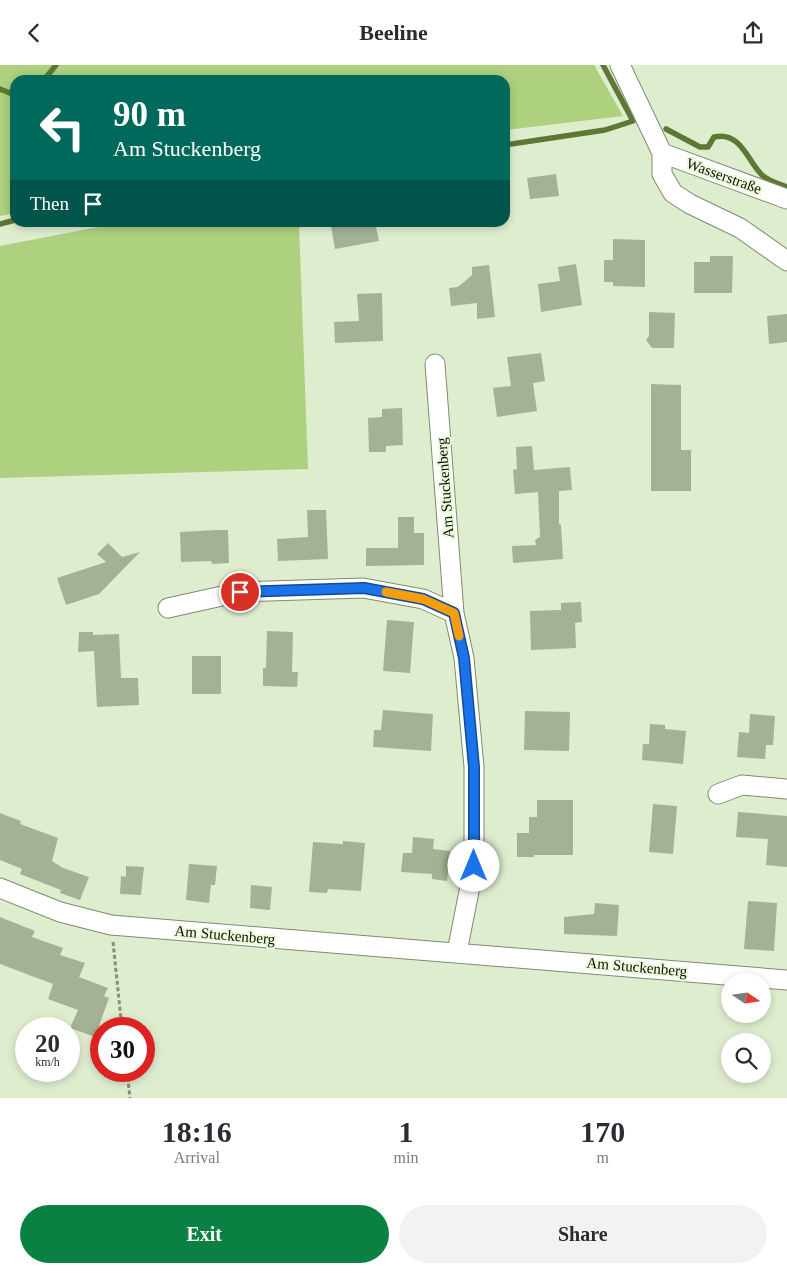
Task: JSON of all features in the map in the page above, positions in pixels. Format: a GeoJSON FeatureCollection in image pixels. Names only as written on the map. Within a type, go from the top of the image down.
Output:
{"type":"FeatureCollection","features":[{"type":"Feature","properties":{"kind":"street"},"geometry":{"type":"LineString","coordinates":[[620,65],[661,160],[666,183],[673,193],[690,204],[740,228],[787,261]]}},
{"type":"Feature","properties":{"kind":"street","name":"Wasserstraße"},"geometry":{"type":"LineString","coordinates":[[661,160],[787,199]]}},
{"type":"Feature","properties":{"kind":"street","name":"Am Stuckenberg"},"geometry":{"type":"LineString","coordinates":[[435,364],[454,613],[464,658],[474,767],[474,866],[457,952]]}},
{"type":"Feature","properties":{"kind":"street"},"geometry":{"type":"LineString","coordinates":[[168,608],[240,592],[364,588],[423,599],[454,613]]}},
{"type":"Feature","properties":{"kind":"street"},"geometry":{"type":"LineString","coordinates":[[718,794],[742,785],[787,789]]}},
{"type":"Feature","properties":{"kind":"street","name":"Am Stuckenberg"},"geometry":{"type":"LineString","coordinates":[[0,888],[60,912],[111,925],[787,980]]}},
{"type":"Feature","properties":{"kind":"path"},"geometry":{"type":"LineString","coordinates":[[111,925],[121,1017]]}},
{"type":"Feature","properties":{"kind":"path"},"geometry":{"type":"LineString","coordinates":[[128,1082],[130,1098]]}},
{"type":"Feature","properties":{"kind":"green space"},"geometry":{"type":"Polygon","coordinates":[[[0,65],[594,65],[623,116],[510,129],[510,75],[10,75],[10,214],[0,216],[0,65]]]}},
{"type":"Feature","properties":{"kind":"green space"},"geometry":{"type":"Polygon","coordinates":[[[98,227],[299,227],[308,469],[0,478],[0,246],[98,227]]]}},
{"type":"Feature","properties":{"kind":"building"},"geometry":{"type":"Polygon","coordinates":[[[556,174],[559,196],[530,199],[527,178],[556,174]]]}},
{"type":"Feature","properties":{"kind":"building"},"geometry":{"type":"Polygon","coordinates":[[[331,227],[376,227],[379,241],[335,249],[331,227]]]}},
{"type":"Feature","properties":{"kind":"building"},"geometry":{"type":"Polygon","coordinates":[[[613,239],[645,240],[645,287],[613,286],[613,282],[604,282],[604,260],[613,260],[613,239]]]}},
{"type":"Feature","properties":{"kind":"building"},"geometry":{"type":"Polygon","coordinates":[[[710,256],[733,256],[732,293],[694,293],[694,262],[710,262],[710,256]]]}},
{"type":"Feature","properties":{"kind":"building"},"geometry":{"type":"Polygon","coordinates":[[[576,264],[582,305],[541,312],[538,284],[560,281],[558,267],[576,264]]]}},
{"type":"Feature","properties":{"kind":"building"},"geometry":{"type":"Polygon","coordinates":[[[489,265],[495,317],[477,319],[477,303],[451,306],[449,288],[458,287],[472,275],[472,267],[489,265]]]}},
{"type":"Feature","properties":{"kind":"building"},"geometry":{"type":"Polygon","coordinates":[[[382,293],[383,341],[335,343],[334,322],[359,321],[357,294],[382,293]]]}},
{"type":"Feature","properties":{"kind":"building"},"geometry":{"type":"Polygon","coordinates":[[[649,312],[675,313],[674,348],[652,348],[646,340],[649,336],[649,312]]]}},
{"type":"Feature","properties":{"kind":"building"},"geometry":{"type":"Polygon","coordinates":[[[787,314],[787,342],[769,344],[767,316],[787,314]]]}},
{"type":"Feature","properties":{"kind":"building"},"geometry":{"type":"Polygon","coordinates":[[[541,353],[545,381],[533,383],[537,411],[497,417],[493,388],[511,386],[507,357],[541,353]]]}},
{"type":"Feature","properties":{"kind":"building"},"geometry":{"type":"Polygon","coordinates":[[[651,384],[681,385],[681,450],[691,450],[691,491],[651,491],[651,384]]]}},
{"type":"Feature","properties":{"kind":"building"},"geometry":{"type":"Polygon","coordinates":[[[402,408],[403,445],[386,446],[386,452],[369,452],[368,418],[382,417],[382,409],[402,408]]]}},
{"type":"Feature","properties":{"kind":"building"},"geometry":{"type":"Polygon","coordinates":[[[532,446],[534,470],[570,467],[572,490],[559,491],[559,524],[561,525],[563,559],[513,563],[512,546],[536,545],[535,540],[540,537],[538,492],[515,494],[513,470],[517,469],[516,447],[532,446]]]}},
{"type":"Feature","properties":{"kind":"building"},"geometry":{"type":"Polygon","coordinates":[[[307,510],[326,510],[328,559],[278,561],[277,539],[308,537],[307,510]]]}},
{"type":"Feature","properties":{"kind":"building"},"geometry":{"type":"Polygon","coordinates":[[[398,517],[414,517],[414,533],[424,533],[424,565],[366,566],[366,548],[398,548],[398,517]]]}},
{"type":"Feature","properties":{"kind":"building"},"geometry":{"type":"Polygon","coordinates":[[[228,530],[229,563],[212,564],[211,561],[181,562],[180,532],[228,530]]]}},
{"type":"Feature","properties":{"kind":"building"},"geometry":{"type":"Polygon","coordinates":[[[108,543],[122,557],[140,552],[99,594],[66,605],[57,578],[106,562],[97,554],[108,543]]]}},
{"type":"Feature","properties":{"kind":"building"},"geometry":{"type":"Polygon","coordinates":[[[581,602],[582,622],[575,623],[576,648],[531,650],[530,611],[561,610],[561,603],[581,602]]]}},
{"type":"Feature","properties":{"kind":"building"},"geometry":{"type":"Polygon","coordinates":[[[387,620],[414,622],[410,673],[383,671],[387,620]]]}},
{"type":"Feature","properties":{"kind":"building"},"geometry":{"type":"Polygon","coordinates":[[[267,631],[293,632],[292,672],[298,672],[297,687],[263,686],[263,668],[266,668],[267,631]]]}},
{"type":"Feature","properties":{"kind":"building"},"geometry":{"type":"Polygon","coordinates":[[[79,632],[93,632],[93,635],[119,634],[121,678],[138,678],[139,705],[97,707],[94,651],[78,652],[79,632]]]}},
{"type":"Feature","properties":{"kind":"building"},"geometry":{"type":"Polygon","coordinates":[[[192,656],[221,656],[221,694],[192,694],[192,656]]]}},
{"type":"Feature","properties":{"kind":"building"},"geometry":{"type":"Polygon","coordinates":[[[383,710],[433,714],[431,751],[373,747],[374,730],[381,730],[383,710]]]}},
{"type":"Feature","properties":{"kind":"building"},"geometry":{"type":"Polygon","coordinates":[[[525,711],[570,712],[569,751],[524,750],[525,711]]]}},
{"type":"Feature","properties":{"kind":"building"},"geometry":{"type":"Polygon","coordinates":[[[750,714],[775,716],[773,745],[766,745],[765,759],[737,757],[739,732],[749,733],[750,714]]]}},
{"type":"Feature","properties":{"kind":"building"},"geometry":{"type":"Polygon","coordinates":[[[650,724],[665,725],[665,729],[686,731],[683,764],[642,760],[643,744],[649,744],[650,724]]]}},
{"type":"Feature","properties":{"kind":"building"},"geometry":{"type":"Polygon","coordinates":[[[537,800],[573,800],[573,855],[517,857],[517,833],[529,833],[529,817],[537,817],[537,800]]]}},
{"type":"Feature","properties":{"kind":"building"},"geometry":{"type":"Polygon","coordinates":[[[653,804],[677,806],[673,854],[649,852],[653,804]]]}},
{"type":"Feature","properties":{"kind":"building"},"geometry":{"type":"Polygon","coordinates":[[[738,812],[787,816],[787,867],[766,865],[768,839],[736,837],[738,812]]]}},
{"type":"Feature","properties":{"kind":"building"},"geometry":{"type":"Polygon","coordinates":[[[0,813],[21,821],[20,824],[58,838],[52,861],[63,868],[89,877],[80,900],[60,893],[61,890],[20,874],[22,869],[0,860],[0,813]]]}},
{"type":"Feature","properties":{"kind":"building"},"geometry":{"type":"Polygon","coordinates":[[[413,837],[434,839],[433,849],[450,851],[447,881],[432,879],[432,874],[401,872],[403,853],[412,853],[413,837]]]}},
{"type":"Feature","properties":{"kind":"building"},"geometry":{"type":"Polygon","coordinates":[[[343,841],[365,843],[361,891],[328,889],[327,893],[309,892],[313,842],[343,844],[343,841]]]}},
{"type":"Feature","properties":{"kind":"building"},"geometry":{"type":"Polygon","coordinates":[[[189,864],[217,866],[215,885],[211,885],[209,903],[186,900],[189,864]]]}},
{"type":"Feature","properties":{"kind":"building"},"geometry":{"type":"Polygon","coordinates":[[[126,866],[144,867],[141,895],[120,894],[121,876],[126,877],[126,866]]]}},
{"type":"Feature","properties":{"kind":"building"},"geometry":{"type":"Polygon","coordinates":[[[251,885],[272,887],[270,910],[250,908],[251,885]]]}},
{"type":"Feature","properties":{"kind":"building"},"geometry":{"type":"Polygon","coordinates":[[[748,901],[777,903],[774,951],[744,949],[748,901]]]}},
{"type":"Feature","properties":{"kind":"building"},"geometry":{"type":"Polygon","coordinates":[[[595,903],[619,905],[617,936],[564,934],[564,917],[594,914],[595,903]]]}},
{"type":"Feature","properties":{"kind":"building"},"geometry":{"type":"Polygon","coordinates":[[[0,917],[35,931],[32,937],[63,948],[60,955],[85,963],[79,977],[108,988],[104,996],[109,998],[102,1017],[90,1017],[90,1035],[80,1032],[80,1017],[75,1017],[78,1010],[48,999],[53,984],[0,964],[0,917]]]}},
{"type":"Feature","properties":{"kind":"waterway"},"geometry":{"type":"LineString","coordinates":[[48,75],[56,65]]}},
{"type":"Feature","properties":{"kind":"waterway"},"geometry":{"type":"LineString","coordinates":[[510,144],[605,130],[633,121],[603,65]]}},
{"type":"Feature","properties":{"kind":"waterway"},"geometry":{"type":"LineString","coordinates":[[0,89],[10,93]]}},
{"type":"Feature","properties":{"kind":"waterway"},"geometry":{"type":"LineString","coordinates":[[666,129],[700,147],[708,147],[714,137],[723,136],[731,139],[743,149],[764,177],[787,187]]}},
{"type":"Feature","properties":{"kind":"waterway"},"geometry":{"type":"LineString","coordinates":[[0,224],[10,221]]}},
{"type":"Feature","properties":{"kind":"slow traffic"},"geometry":{"type":"LineString","coordinates":[[386,592],[423,599],[454,613],[459,636]]}},
{"type":"Feature","properties":{"kind":"route"},"geometry":{"type":"LineString","coordinates":[[240,592],[364,588],[423,599],[454,613],[464,658],[474,767],[474,866]]}}]}
